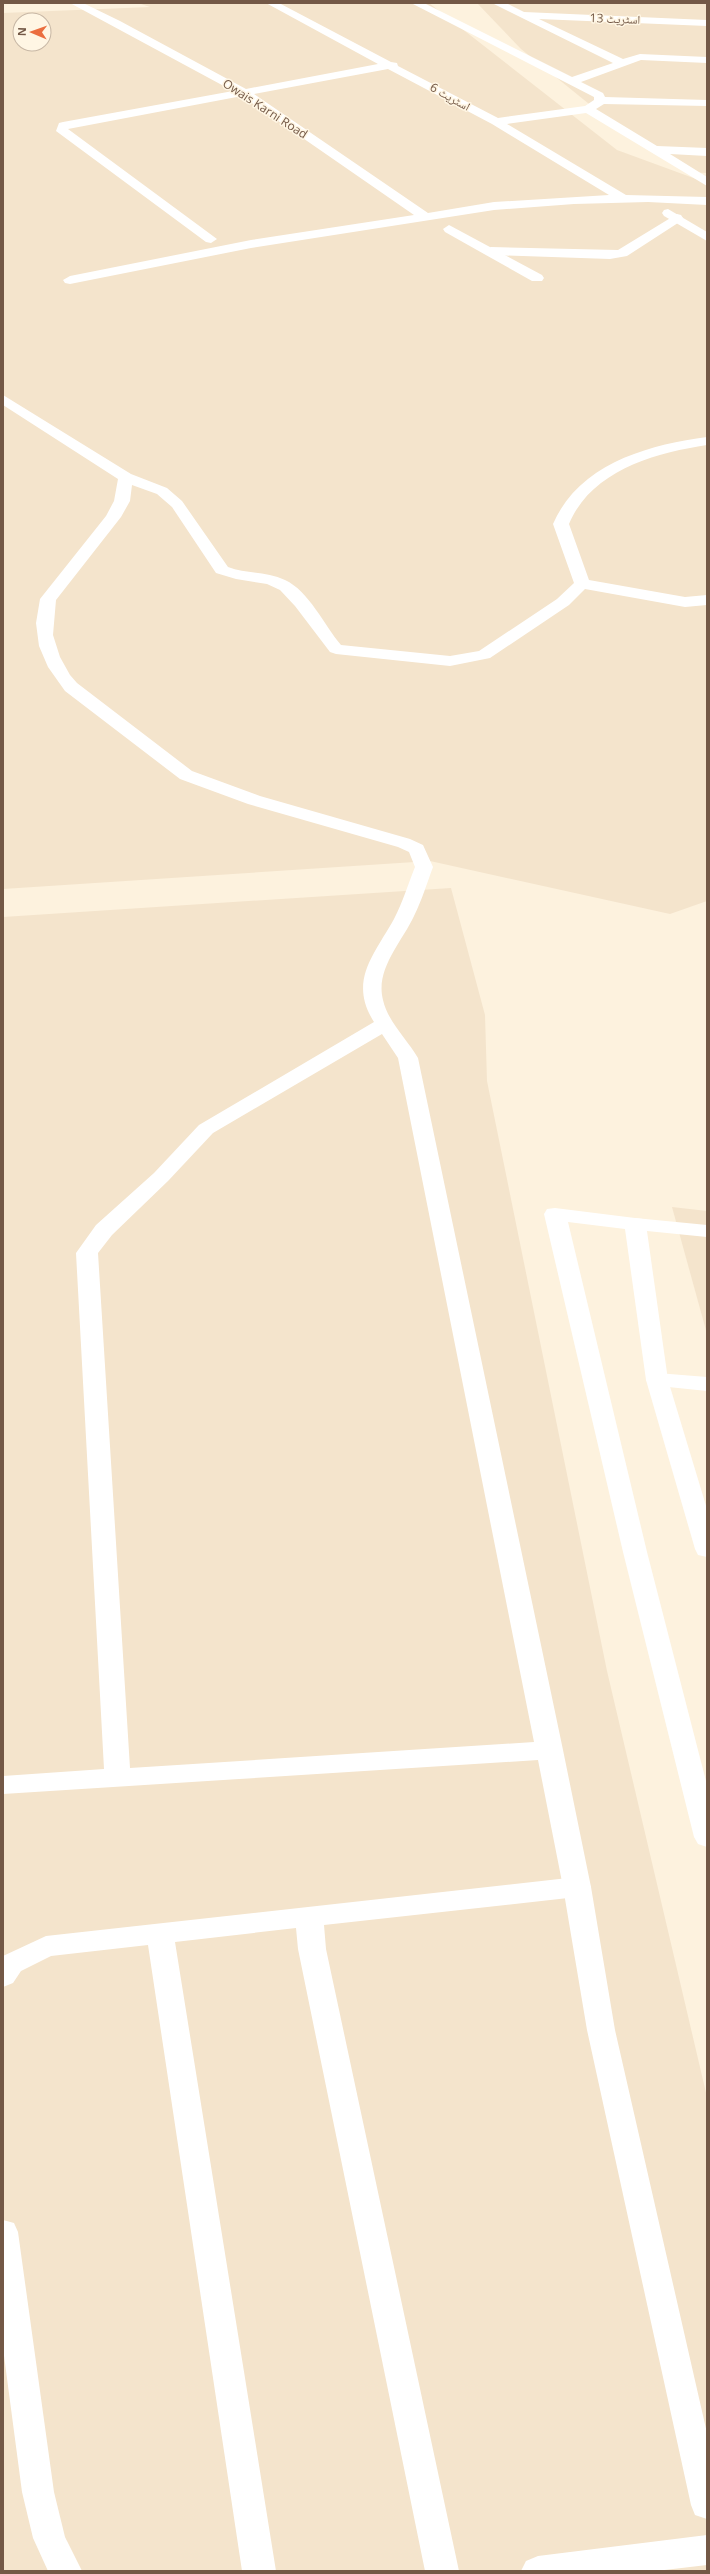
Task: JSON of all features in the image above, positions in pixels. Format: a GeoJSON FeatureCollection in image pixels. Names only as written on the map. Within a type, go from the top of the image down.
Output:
{"type":"FeatureCollection","features":[{"type":"Feature","properties":{"kind":"street","name":"Owais Karni Road"},"geometry":{"type":"LineString","coordinates":[[75,3],[116,23],[245,93],[426,217]]}},
{"type":"Feature","properties":{"kind":"street","name":"اسٹریٹ 6"},"geometry":{"type":"LineString","coordinates":[[271,3],[393,65],[496,122],[624,199]]}},
{"type":"Feature","properties":{"kind":"street"},"geometry":{"type":"LineString","coordinates":[[416,3],[599,95],[600,100]]}},
{"type":"Feature","properties":{"kind":"street"},"geometry":{"type":"LineString","coordinates":[[497,3],[624,64]]}},
{"type":"Feature","properties":{"kind":"street","name":"اسٹریٹ 13"},"geometry":{"type":"LineString","coordinates":[[524,15],[707,23]]}},
{"type":"Feature","properties":{"kind":"street"},"geometry":{"type":"LineString","coordinates":[[572,81],[624,64],[640,57],[707,60]]}},
{"type":"Feature","properties":{"kind":"street"},"geometry":{"type":"LineString","coordinates":[[211,239],[62,131],[63,126],[393,65]]}},
{"type":"Feature","properties":{"kind":"street"},"geometry":{"type":"LineString","coordinates":[[600,100],[707,103]]}},
{"type":"Feature","properties":{"kind":"street"},"geometry":{"type":"LineString","coordinates":[[496,122],[588,109],[597,105],[600,100]]}},
{"type":"Feature","properties":{"kind":"street"},"geometry":{"type":"LineString","coordinates":[[588,109],[707,182]]}},
{"type":"Feature","properties":{"kind":"street"},"geometry":{"type":"LineString","coordinates":[[656,150],[707,152]]}},
{"type":"Feature","properties":{"kind":"street"},"geometry":{"type":"LineString","coordinates":[[70,280],[225,250],[494,206],[624,199],[707,201]]}},
{"type":"Feature","properties":{"kind":"street"},"geometry":{"type":"LineString","coordinates":[[577,213],[592,212]]}},
{"type":"Feature","properties":{"kind":"street"},"geometry":{"type":"LineString","coordinates":[[653,213],[672,216],[691,214]]}},
{"type":"Feature","properties":{"kind":"street"},"geometry":{"type":"LineString","coordinates":[[672,216],[707,237]]}},
{"type":"Feature","properties":{"kind":"street"},"geometry":{"type":"LineString","coordinates":[[491,251],[610,255],[622,253],[672,216]]}},
{"type":"Feature","properties":{"kind":"street"},"geometry":{"type":"LineString","coordinates":[[434,231],[472,225]]}},
{"type":"Feature","properties":{"kind":"street"},"geometry":{"type":"LineString","coordinates":[[449,229],[491,251],[537,278]]}},
{"type":"Feature","properties":{"kind":"street"},"geometry":{"type":"LineString","coordinates":[[225,250],[259,254],[354,241]]}},
{"type":"Feature","properties":{"kind":"street"},"geometry":{"type":"LineString","coordinates":[[3,399],[126,477],[162,490],[177,504],[222,570],[279,583],[296,594],[322,634],[336,649],[450,661],[484,655],[564,602],[582,584]]}},
{"type":"Feature","properties":{"kind":"street"},"geometry":{"type":"LineString","coordinates":[[582,584],[561,524],[564,515],[582,489],[618,466],[676,447],[707,441]]}},
{"type":"Feature","properties":{"kind":"street"},"geometry":{"type":"LineString","coordinates":[[126,477],[122,501],[113,517],[48,599],[43,615],[46,645],[56,669],[71,687],[88,702],[186,775],[254,800],[376,835],[417,850],[424,867],[404,917],[390,942],[372,981],[373,1000],[384,1024],[400,1042],[408,1058],[578,1887],[601,2030],[707,2505]]}},
{"type":"Feature","properties":{"kind":"street"},"geometry":{"type":"LineString","coordinates":[[582,584],[685,602],[707,600]]}},
{"type":"Feature","properties":{"kind":"street"},"geometry":{"type":"LineString","coordinates":[[118,1779],[87,1253],[104,1230],[161,1177],[206,1129],[384,1024]]}},
{"type":"Feature","properties":{"kind":"street"},"geometry":{"type":"LineString","coordinates":[[707,1231],[555,1214],[634,1552],[707,1837]]}},
{"type":"Feature","properties":{"kind":"street"},"geometry":{"type":"LineString","coordinates":[[635,1224],[657,1380],[707,1549]]}},
{"type":"Feature","properties":{"kind":"street"},"geometry":{"type":"LineString","coordinates":[[657,1380],[707,1384]]}},
{"type":"Feature","properties":{"kind":"street"},"geometry":{"type":"LineString","coordinates":[[3,1785],[118,1779],[278,1766],[550,1750]]}},
{"type":"Feature","properties":{"kind":"street"},"geometry":{"type":"LineString","coordinates":[[3,1976],[11,1964],[46,1946],[160,1932],[578,1887]]}},
{"type":"Feature","properties":{"kind":"street"},"geometry":{"type":"LineString","coordinates":[[309,1916],[312,1949],[442,2571]]}},
{"type":"Feature","properties":{"kind":"street"},"geometry":{"type":"LineString","coordinates":[[160,1932],[259,2571]]}},
{"type":"Feature","properties":{"kind":"street"},"geometry":{"type":"LineString","coordinates":[[3,2232],[38,2492],[49,2538],[65,2571]]}},
{"type":"Feature","properties":{"kind":"street"},"geometry":{"type":"LineString","coordinates":[[538,2571],[707,2550]]}},
{"type":"Feature","properties":{"kind":"shaded area"},"geometry":{"type":"Polygon","coordinates":[[[138,3],[429,3],[617,150],[707,183],[707,901],[670,914],[430,861],[3,889],[3,13],[12,13],[12,52],[52,52],[52,12],[28,12],[150,7],[138,3]]]}},
{"type":"Feature","properties":{"kind":"shaded area"},"geometry":{"type":"Polygon","coordinates":[[[477,3],[707,3],[707,173],[685,172],[599,112],[521,49],[477,3]]]}},
{"type":"Feature","properties":{"kind":"shaded area"},"geometry":{"type":"Polygon","coordinates":[[[451,888],[485,1015],[487,1081],[607,1671],[707,2097],[707,2571],[3,2571],[3,917],[451,888]]]}},
{"type":"Feature","properties":{"kind":"shaded area"},"geometry":{"type":"Polygon","coordinates":[[[672,1207],[707,1211],[707,1334],[672,1207]]]}}]}
